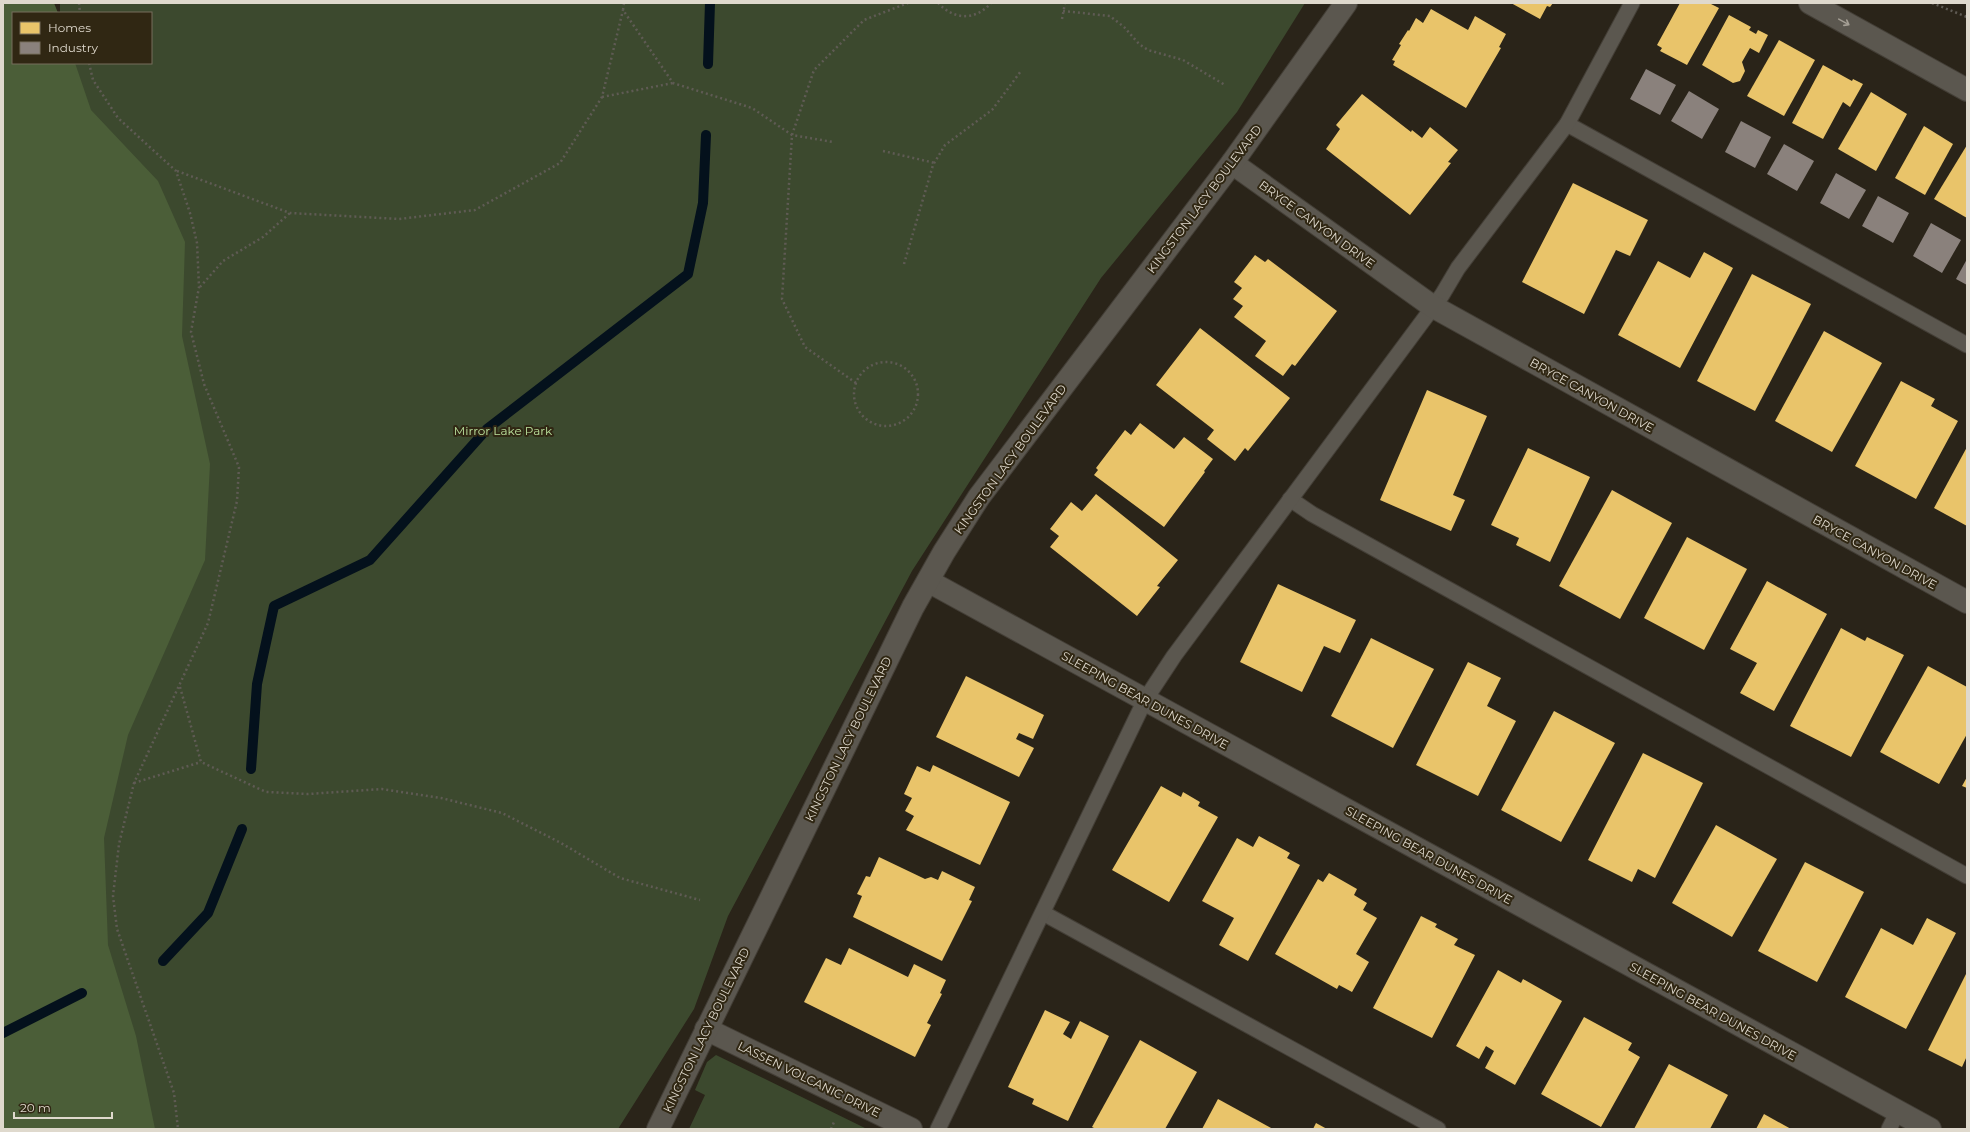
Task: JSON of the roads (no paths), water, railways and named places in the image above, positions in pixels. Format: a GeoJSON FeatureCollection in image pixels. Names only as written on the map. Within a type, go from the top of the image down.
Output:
{"type":"FeatureCollection","features":[{"type":"Feature","properties":{"kind":"street","name":"KINGSTON LACY BOULEVARD"},"geometry":{"type":"LineString","coordinates":[[658,1129],[913,607],[979,498],[1232,163],[1346,3]]}},
{"type":"Feature","properties":{"kind":"street"},"geometry":{"type":"LineString","coordinates":[[1810,3],[1967,90]]}},
{"type":"Feature","properties":{"kind":"street","name":"BRYCE CANYON DRIVE"},"geometry":{"type":"LineString","coordinates":[[1232,163],[1432,306],[1967,602]]}},
{"type":"Feature","properties":{"kind":"street","name":"SLEEPING BEAR DUNES DRIVE"},"geometry":{"type":"LineString","coordinates":[[928,582],[1145,700],[1893,1120],[1930,1129]]}},
{"type":"Feature","properties":{"kind":"street","name":"LASSEN VOLCANIC DRIVE"},"geometry":{"type":"LineString","coordinates":[[706,1029],[911,1129]]}},
{"type":"Feature","properties":{"kind":"lane"},"geometry":{"type":"LineString","coordinates":[[938,1129],[1145,700],[1174,656],[1432,306],[1442,295],[1458,268],[1567,124],[1632,3]]}},
{"type":"Feature","properties":{"kind":"lane"},"geometry":{"type":"LineString","coordinates":[[1567,124],[1967,345]]}},
{"type":"Feature","properties":{"kind":"lane"},"geometry":{"type":"LineString","coordinates":[[1290,498],[1312,514],[1967,876]]}},
{"type":"Feature","properties":{"kind":"lane"},"geometry":{"type":"LineString","coordinates":[[1043,913],[1438,1129]]}},
{"type":"Feature","properties":{"kind":"waterway"},"geometry":{"type":"LineString","coordinates":[[708,64],[710,3]]}},
{"type":"Feature","properties":{"kind":"waterway"},"geometry":{"type":"LineString","coordinates":[[251,769],[257,684],[274,606],[370,560],[487,429],[688,274],[703,203],[706,135]]}},
{"type":"Feature","properties":{"kind":"waterway"},"geometry":{"type":"LineString","coordinates":[[163,961],[208,913],[242,829]]}},
{"type":"Feature","properties":{"kind":"waterway"},"geometry":{"type":"LineString","coordinates":[[3,1033],[82,993]]}},
{"type":"Feature","properties":{"kind":"park label","name":"Mirror Lake Park"},"geometry":{"type":"Point","coordinates":[503,430]}}]}
